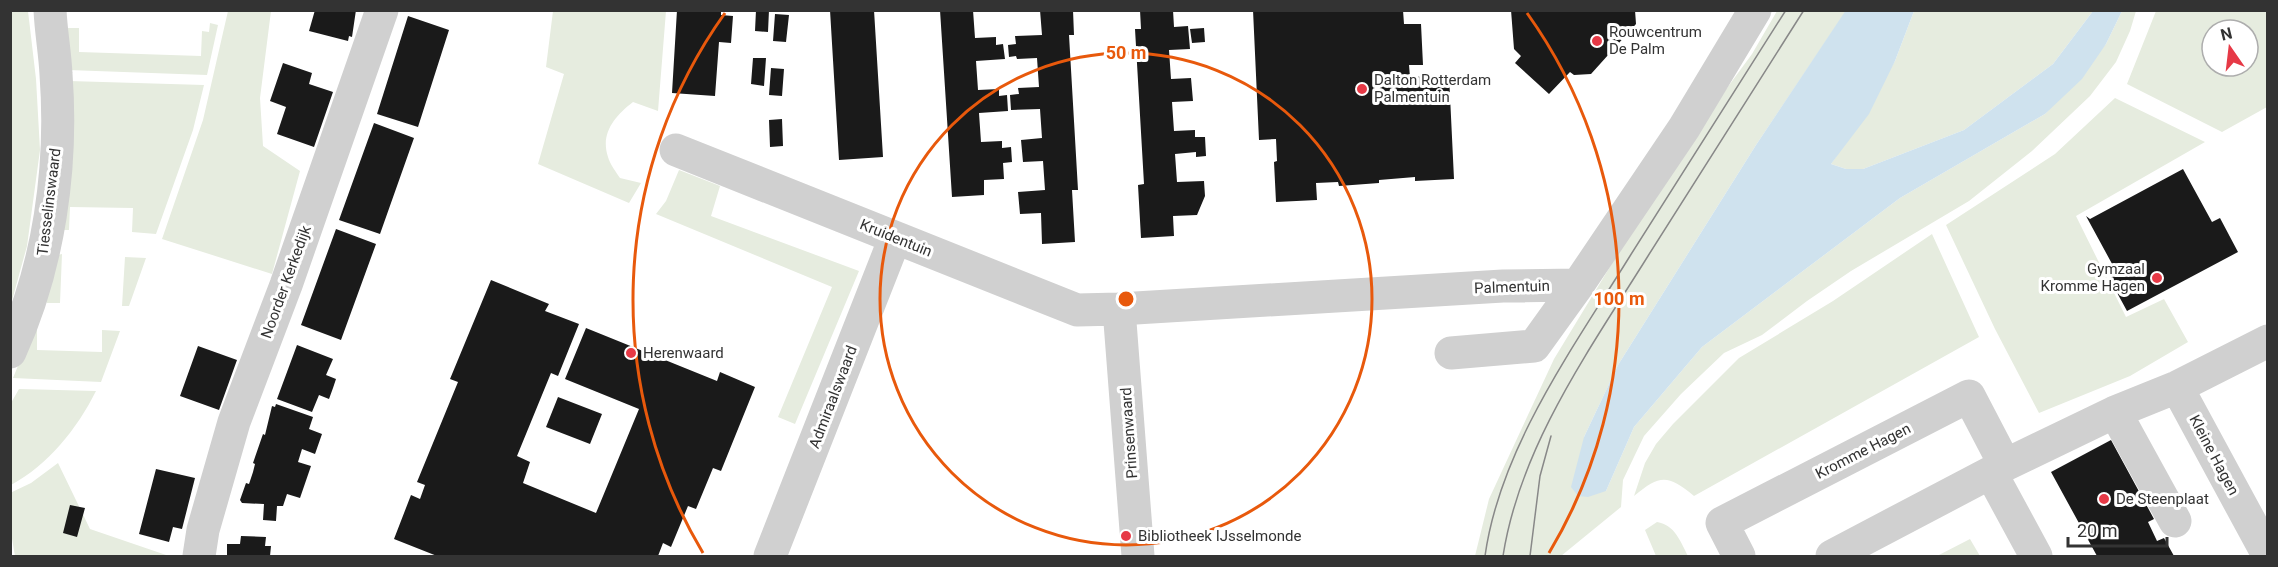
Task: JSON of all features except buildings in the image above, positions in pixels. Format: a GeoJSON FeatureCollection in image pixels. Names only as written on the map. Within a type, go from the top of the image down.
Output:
{"type":"FeatureCollection","features":[{"type":"Feature","properties":{"kind":"street","name":"Tiesselinswaard"},"geometry":{"type":"LineString","coordinates":[[10,352],[26,317],[46,243],[56,164],[57,75],[50,10]]}},
{"type":"Feature","properties":{"kind":"street","name":"Noorder Kerkedijk"},"geometry":{"type":"LineString","coordinates":[[199,556],[203,530],[234,422],[290,274],[382,10]]}},
{"type":"Feature","properties":{"kind":"street"},"geometry":{"type":"LineString","coordinates":[[1451,353],[1534,345],[1578,285],[1684,128],[1755,10]]}},
{"type":"Feature","properties":{"kind":"street","name":"Kruidentuin"},"geometry":{"type":"LineString","coordinates":[[676,150],[1077,310],[1119,309]]}},
{"type":"Feature","properties":{"kind":"street","name":"Admiraalswaard"},"geometry":{"type":"LineString","coordinates":[[770,556],[896,238]]}},
{"type":"Feature","properties":{"kind":"street","name":"Palmentuin"},"geometry":{"type":"LineString","coordinates":[[1119,309],[1503,286],[1578,285]]}},
{"type":"Feature","properties":{"kind":"street","name":"Prinsenwaard"},"geometry":{"type":"LineString","coordinates":[[1119,309],[1138,556]]}},
{"type":"Feature","properties":{"kind":"street"},"geometry":{"type":"LineString","coordinates":[[1832,556],[1998,469],[2115,412],[2177,387],[2268,341]]}},
{"type":"Feature","properties":{"kind":"street","name":"Kleine Hagen"},"geometry":{"type":"LineString","coordinates":[[2177,387],[2268,555]]}},
{"type":"Feature","properties":{"kind":"street","name":"Kromme Hagen"},"geometry":{"type":"LineString","coordinates":[[1739,556],[1722,523],[1969,396],[2036,556]]}},
{"type":"Feature","properties":{"kind":"street"},"geometry":{"type":"LineString","coordinates":[[2115,412],[2175,521]]}},
{"type":"Feature","properties":{"kind":"shaded area"},"geometry":{"type":"Polygon","coordinates":[[[11,10],[28,11],[36,79],[40,150],[27,246],[11,304],[11,10]]]}},
{"type":"Feature","properties":{"kind":"shaded area"},"geometry":{"type":"Polygon","coordinates":[[[228,11],[271,11],[260,98],[263,146],[300,171],[272,274],[162,239],[203,120],[228,11]]]}},
{"type":"Feature","properties":{"kind":"shaded area"},"geometry":{"type":"Polygon","coordinates":[[[553,11],[666,11],[658,111],[633,102],[615,119],[606,140],[609,160],[620,178],[641,183],[629,203],[538,164],[564,74],[546,67],[553,11]]]}},
{"type":"Feature","properties":{"kind":"shaded area"},"geometry":{"type":"Polygon","coordinates":[[[1777,11],[1846,11],[1756,145],[1618,365],[1584,437],[1606,491],[1634,427],[1702,347],[1900,198],[2045,114],[2106,44],[2122,11],[2136,11],[2116,62],[2090,96],[2032,151],[1969,201],[1851,271],[1762,335],[1724,353],[1681,394],[1644,436],[1623,480],[1621,507],[1561,556],[1475,556],[1489,499],[1554,359],[1622,247],[1752,54],[1777,11]]]}},
{"type":"Feature","properties":{"kind":"shaded area"},"geometry":{"type":"Polygon","coordinates":[[[1914,11],[2093,11],[2053,64],[1964,130],[1863,169],[1846,169],[1831,164],[1895,61],[1914,11]]]}},
{"type":"Feature","properties":{"kind":"shaded area"},"geometry":{"type":"Polygon","coordinates":[[[2156,11],[2267,11],[2267,107],[2222,132],[2127,84],[2156,11]]]}},
{"type":"Feature","properties":{"kind":"shaded area"},"geometry":{"type":"Polygon","coordinates":[[[210,23],[218,25],[207,75],[68,70],[64,28],[79,28],[79,52],[201,56],[202,31],[209,32],[210,23]]]}},
{"type":"Feature","properties":{"kind":"shaded area"},"geometry":{"type":"Polygon","coordinates":[[[69,81],[204,85],[193,130],[156,234],[132,232],[133,208],[70,207],[69,230],[60,230],[69,81]]]}},
{"type":"Feature","properties":{"kind":"shaded area"},"geometry":{"type":"Polygon","coordinates":[[[2115,98],[2205,142],[2076,216],[2126,317],[2164,299],[2188,342],[2130,376],[2039,413],[1995,329],[1946,225],[2055,154],[2115,98]]]}},
{"type":"Feature","properties":{"kind":"shaded area"},"geometry":{"type":"Polygon","coordinates":[[[679,170],[720,186],[711,216],[859,271],[795,424],[778,417],[832,287],[656,214],[666,201],[679,170]]]}},
{"type":"Feature","properties":{"kind":"shaded area"},"geometry":{"type":"Polygon","coordinates":[[[1932,234],[1979,337],[1694,496],[1677,484],[1664,480],[1651,484],[1634,496],[1645,463],[1656,444],[1739,358],[1833,301],[1932,234]]]}},
{"type":"Feature","properties":{"kind":"shaded area"},"geometry":{"type":"Polygon","coordinates":[[[62,254],[60,303],[47,303],[43,299],[58,255],[62,254]]]}},
{"type":"Feature","properties":{"kind":"shaded area"},"geometry":{"type":"Polygon","coordinates":[[[125,257],[146,258],[129,306],[122,306],[125,257]]]}},
{"type":"Feature","properties":{"kind":"shaded area"},"geometry":{"type":"Polygon","coordinates":[[[37,328],[37,350],[102,352],[102,330],[120,331],[101,382],[13,378],[33,329],[37,328]]]}},
{"type":"Feature","properties":{"kind":"shaded area"},"geometry":{"type":"Polygon","coordinates":[[[19,389],[96,391],[80,419],[60,445],[37,467],[11,485],[11,403],[19,389]]]}},
{"type":"Feature","properties":{"kind":"shaded area"},"geometry":{"type":"Polygon","coordinates":[[[58,463],[90,529],[169,556],[15,556],[11,533],[10,493],[31,483],[58,463]]]}},
{"type":"Feature","properties":{"kind":"shaded area"},"geometry":{"type":"Polygon","coordinates":[[[1657,522],[1673,530],[1688,556],[1656,556],[1645,530],[1657,522]]]}},
{"type":"Feature","properties":{"kind":"shaded area"},"geometry":{"type":"Polygon","coordinates":[[[1970,539],[1980,556],[1937,556],[1970,539]]]}},
{"type":"Feature","properties":{"kind":"water"},"geometry":{"type":"Polygon","coordinates":[[[1846,10],[1914,11],[1895,61],[1869,114],[1831,164],[1846,169],[1863,169],[1964,130],[2053,64],[2093,11],[2122,11],[2106,44],[2082,79],[2045,114],[1900,198],[1702,347],[1634,427],[1606,491],[1588,497],[1578,496],[1571,487],[1584,437],[1618,365],[1756,145],[1846,10]]]}},
{"type":"Feature","properties":{"kind":"tram line"},"geometry":{"type":"LineString","coordinates":[[1485,556],[1493,516],[1506,476],[1522,438],[1542,400],[1585,326],[1786,10]]}},
{"type":"Feature","properties":{"kind":"tram line"},"geometry":{"type":"LineString","coordinates":[[1503,556],[1512,515],[1525,476],[1560,400],[1603,327],[1804,10]]}},
{"type":"Feature","properties":{"kind":"tram line"},"geometry":{"type":"LineString","coordinates":[[1530,556],[1540,476],[1551,436]]}},
{"type":"Feature","properties":{"kind":"place","name":"Rouwcentrum De Palm"},"geometry":{"type":"Point","coordinates":[1597,41]}},
{"type":"Feature","properties":{"kind":"place","name":"Dalton Rotterdam Palmentuin"},"geometry":{"type":"Point","coordinates":[1362,89]}},
{"type":"Feature","properties":{"kind":"place","name":"Gymzaal Kromme Hagen"},"geometry":{"type":"Point","coordinates":[2157,278]}},
{"type":"Feature","properties":{"kind":"place","name":"Herenwaard"},"geometry":{"type":"Point","coordinates":[631,353]}},
{"type":"Feature","properties":{"kind":"place","name":"De Steenplaat"},"geometry":{"type":"Point","coordinates":[2104,499]}},
{"type":"Feature","properties":{"kind":"place","name":"Bibliotheek IJsselmonde"},"geometry":{"type":"Point","coordinates":[1126,536]}}]}
